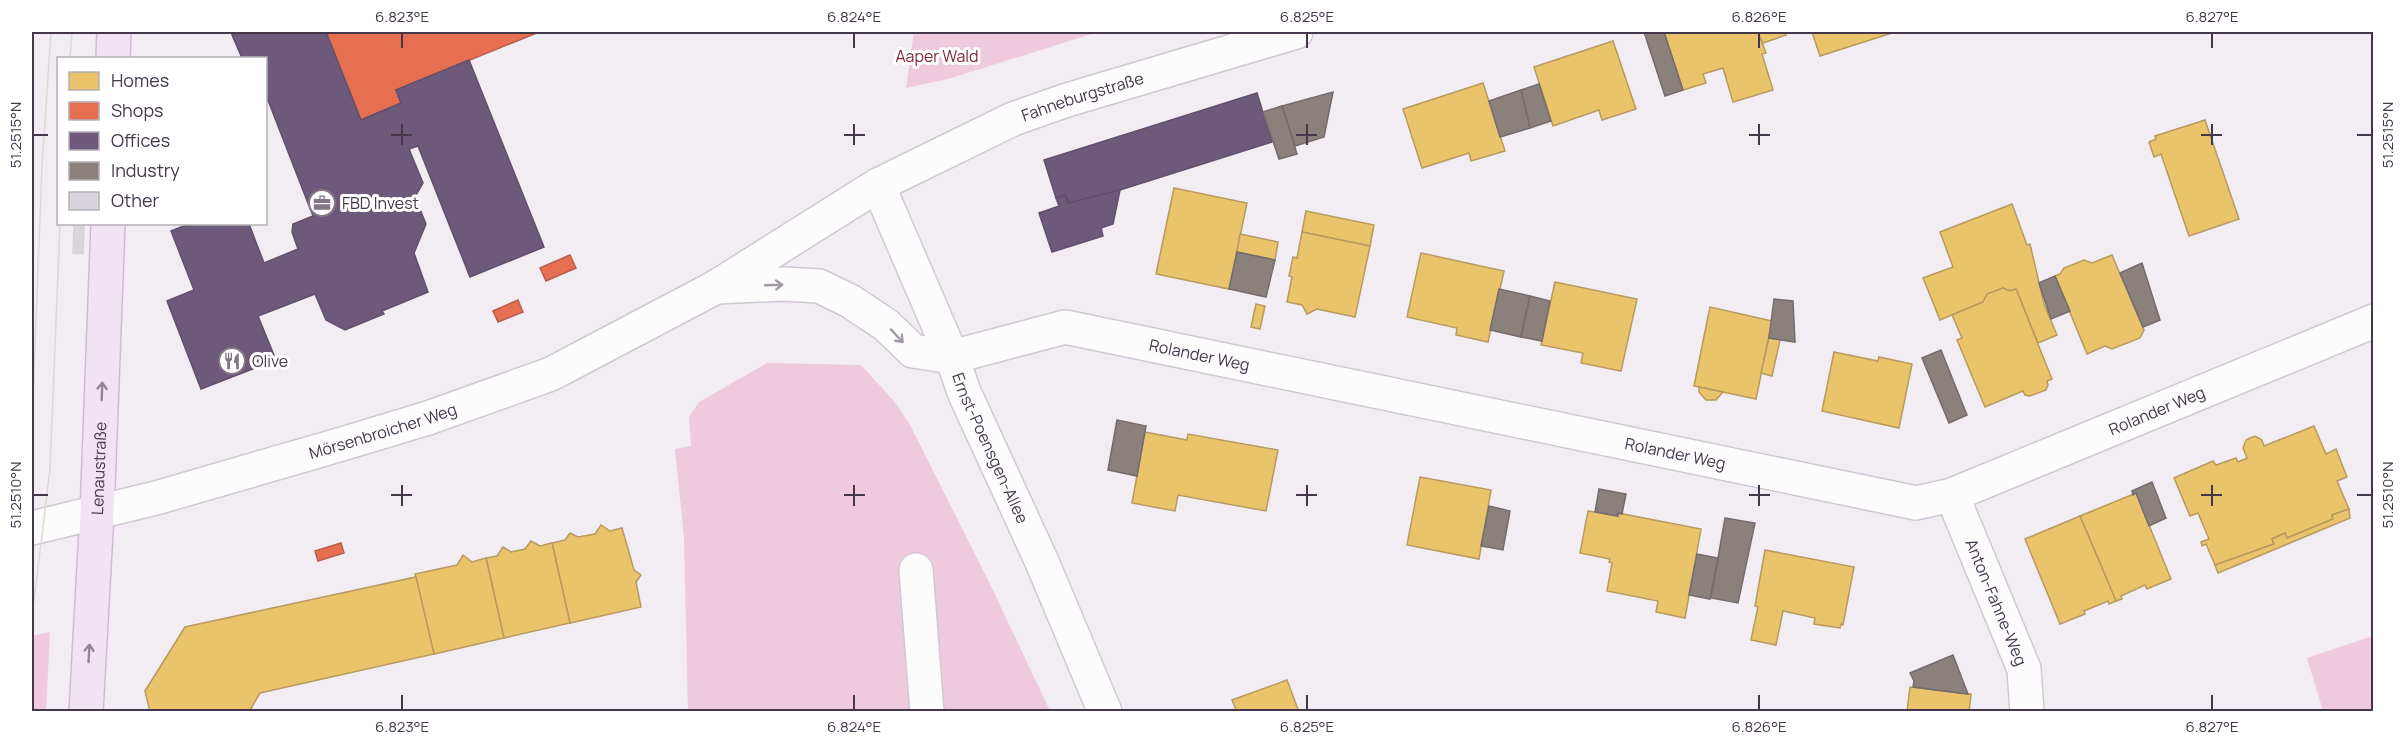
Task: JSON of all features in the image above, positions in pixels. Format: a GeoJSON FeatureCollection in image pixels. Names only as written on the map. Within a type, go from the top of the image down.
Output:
{"type":"FeatureCollection","features":[{"type":"Feature","properties":{"kind":"main road"},"geometry":{"type":"LineString","coordinates":[[113,57],[114,32]]}},
{"type":"Feature","properties":{"kind":"main road","name":"Lenaustraße"},"geometry":{"type":"LineString","coordinates":[[86,711],[97,513],[108,225]]}},
{"type":"Feature","properties":{"kind":"street","name":"Fahneburgstraße"},"geometry":{"type":"LineString","coordinates":[[878,185],[1013,119],[1067,100],[1296,32]]}},
{"type":"Feature","properties":{"kind":"street","name":"Mörsenbroicher Weg"},"geometry":{"type":"LineString","coordinates":[[32,528],[97,513],[342,444],[450,410],[551,374],[716,287],[878,185]]}},
{"type":"Feature","properties":{"kind":"street","name":"Ernst-Poensgen-Allee"},"geometry":{"type":"LineString","coordinates":[[878,185],[952,357],[964,392],[1042,562],[1105,711]]}},
{"type":"Feature","properties":{"kind":"street","name":"Mörsenbroicher Weg"},"geometry":{"type":"LineString","coordinates":[[716,287],[783,284],[819,286],[850,301],[886,324],[913,351],[952,357]]}},
{"type":"Feature","properties":{"kind":"street","name":"Rolander Weg"},"geometry":{"type":"LineString","coordinates":[[952,357],[1065,327],[1916,503],[1952,495],[2373,321]]}},
{"type":"Feature","properties":{"kind":"street","name":"Anton-Fahne-Weg"},"geometry":{"type":"LineString","coordinates":[[1952,495],[2024,669],[2027,711]]}},
{"type":"Feature","properties":{"kind":"street"},"geometry":{"type":"LineString","coordinates":[[916,570],[927,711]]}},
{"type":"Feature","properties":{"kind":"green space","name":"Aaper Wald"},"geometry":{"type":"Polygon","coordinates":[[[914,32],[1098,32],[948,79],[906,88],[914,32]]]}},
{"type":"Feature","properties":{"kind":"green space"},"geometry":{"type":"Polygon","coordinates":[[[767,363],[861,365],[893,400],[909,423],[991,586],[1050,711],[688,711],[684,537],[675,449],[691,446],[689,417],[699,402],[767,363]]]}},
{"type":"Feature","properties":{"kind":"green space"},"geometry":{"type":"Polygon","coordinates":[[[50,632],[46,711],[32,711],[32,636],[50,632]]]}},
{"type":"Feature","properties":{"kind":"green space"},"geometry":{"type":"Polygon","coordinates":[[[2373,636],[2373,711],[2323,711],[2307,658],[2373,636]]]}},
{"type":"Feature","properties":{"kind":"building: Homes"},"geometry":{"type":"Polygon","coordinates":[[[1664,32],[1758,32],[1766,53],[1762,54],[1773,90],[1733,102],[1723,68],[1703,74],[1706,83],[1683,90],[1664,32]]]}},
{"type":"Feature","properties":{"kind":"building: Homes"},"geometry":{"type":"Polygon","coordinates":[[[1758,32],[1785,32],[1786,35],[1763,43],[1758,32]]]}},
{"type":"Feature","properties":{"kind":"building: Homes"},"geometry":{"type":"Polygon","coordinates":[[[1812,32],[1895,32],[1820,56],[1812,32]]]}},
{"type":"Feature","properties":{"kind":"building: Homes"},"geometry":{"type":"Polygon","coordinates":[[[1613,41],[1636,109],[1602,120],[1599,110],[1553,126],[1534,67],[1613,41]]]}},
{"type":"Feature","properties":{"kind":"building: Homes"},"geometry":{"type":"Polygon","coordinates":[[[1483,83],[1505,151],[1471,161],[1469,153],[1422,168],[1403,109],[1483,83]]]}},
{"type":"Feature","properties":{"kind":"building: Homes"},"geometry":{"type":"Polygon","coordinates":[[[2205,120],[2239,219],[2189,236],[2161,154],[2154,157],[2149,142],[2156,139],[2155,136],[2205,120]]]}},
{"type":"Feature","properties":{"kind":"building: Homes"},"geometry":{"type":"Polygon","coordinates":[[[1174,188],[1247,203],[1229,289],[1156,274],[1174,188]]]}},
{"type":"Feature","properties":{"kind":"building: Homes"},"geometry":{"type":"Polygon","coordinates":[[[2012,204],[2027,245],[2030,244],[2044,304],[2057,335],[2038,343],[2016,289],[2010,291],[2003,288],[1987,294],[1983,302],[1940,320],[1923,278],[1953,267],[1940,232],[2012,204]]]}},
{"type":"Feature","properties":{"kind":"building: Homes"},"geometry":{"type":"Polygon","coordinates":[[[1306,211],[1374,225],[1370,246],[1302,232],[1306,211]]]}},
{"type":"Feature","properties":{"kind":"building: Homes"},"geometry":{"type":"Polygon","coordinates":[[[1302,232],[1370,246],[1355,317],[1317,309],[1307,314],[1302,305],[1287,302],[1293,257],[1297,258],[1302,232]]]}},
{"type":"Feature","properties":{"kind":"building: Homes"},"geometry":{"type":"Polygon","coordinates":[[[1240,234],[1278,242],[1275,260],[1237,252],[1240,234]]]}},
{"type":"Feature","properties":{"kind":"building: Homes"},"geometry":{"type":"Polygon","coordinates":[[[1421,253],[1504,271],[1488,342],[1456,335],[1457,328],[1407,317],[1421,253]]]}},
{"type":"Feature","properties":{"kind":"building: Homes"},"geometry":{"type":"Polygon","coordinates":[[[2112,255],[2144,330],[2140,338],[2112,349],[2105,346],[2087,354],[2055,276],[2060,274],[2064,268],[2084,260],[2092,263],[2112,255]]]}},
{"type":"Feature","properties":{"kind":"building: Homes"},"geometry":{"type":"Polygon","coordinates":[[[1555,282],[1637,299],[1621,371],[1581,363],[1583,353],[1541,345],[1555,282]]]}},
{"type":"Feature","properties":{"kind":"building: Homes"},"geometry":{"type":"Polygon","coordinates":[[[2003,288],[2010,291],[2016,289],[2052,379],[2047,381],[2046,390],[2030,396],[2025,395],[2023,391],[1985,407],[1957,340],[1962,338],[1952,315],[1983,302],[1987,294],[2003,288]]]}},
{"type":"Feature","properties":{"kind":"building: Homes"},"geometry":{"type":"Polygon","coordinates":[[[1256,304],[1265,306],[1260,329],[1251,327],[1256,304]]]}},
{"type":"Feature","properties":{"kind":"building: Homes"},"geometry":{"type":"Polygon","coordinates":[[[1710,307],[1772,321],[1756,399],[1694,386],[1710,307]]]}},
{"type":"Feature","properties":{"kind":"building: Homes"},"geometry":{"type":"Polygon","coordinates":[[[1769,338],[1780,340],[1772,376],[1761,373],[1769,338]]]}},
{"type":"Feature","properties":{"kind":"building: Homes"},"geometry":{"type":"Polygon","coordinates":[[[1834,352],[1878,361],[1879,357],[1912,364],[1899,428],[1822,411],[1834,352]]]}},
{"type":"Feature","properties":{"kind":"building: Homes"},"geometry":{"type":"Polygon","coordinates":[[[1699,387],[1723,392],[1716,400],[1706,400],[1699,392],[1699,387]]]}},
{"type":"Feature","properties":{"kind":"building: Homes"},"geometry":{"type":"Polygon","coordinates":[[[2314,426],[2326,454],[2336,449],[2347,477],[2337,481],[2349,509],[2332,515],[2333,519],[2287,538],[2285,533],[2272,539],[2274,544],[2215,565],[2206,544],[2202,546],[2201,542],[2209,539],[2198,513],[2190,516],[2174,478],[2213,461],[2216,465],[2236,458],[2238,462],[2247,458],[2243,448],[2246,440],[2255,436],[2262,440],[2264,446],[2314,426]]]}},
{"type":"Feature","properties":{"kind":"building: Homes"},"geometry":{"type":"Polygon","coordinates":[[[1145,432],[1187,440],[1188,434],[1278,450],[1266,511],[1178,495],[1175,511],[1132,503],[1145,432]]]}},
{"type":"Feature","properties":{"kind":"building: Homes"},"geometry":{"type":"Polygon","coordinates":[[[1420,477],[1491,490],[1479,559],[1407,545],[1420,477]]]}},
{"type":"Feature","properties":{"kind":"building: Homes"},"geometry":{"type":"Polygon","coordinates":[[[2136,493],[2171,579],[2147,589],[2145,585],[2121,596],[2122,599],[2116,601],[2080,516],[2136,493]]]}},
{"type":"Feature","properties":{"kind":"building: Homes"},"geometry":{"type":"Polygon","coordinates":[[[2349,509],[2350,518],[2218,573],[2215,565],[2274,544],[2272,539],[2285,533],[2287,538],[2333,519],[2332,515],[2349,509]]]}},
{"type":"Feature","properties":{"kind":"building: Homes"},"geometry":{"type":"Polygon","coordinates":[[[1588,511],[1618,516],[1618,513],[1701,529],[1685,618],[1656,612],[1658,601],[1607,591],[1612,563],[1609,562],[1610,559],[1580,553],[1588,511]]]}},
{"type":"Feature","properties":{"kind":"building: Homes"},"geometry":{"type":"Polygon","coordinates":[[[2080,516],[2116,601],[2109,604],[2108,601],[2060,624],[2025,539],[2080,516]]]}},
{"type":"Feature","properties":{"kind":"building: Homes"},"geometry":{"type":"Polygon","coordinates":[[[601,525],[610,531],[622,528],[634,570],[641,575],[636,582],[641,607],[570,623],[552,543],[565,540],[570,533],[578,537],[595,534],[601,525]]]}},
{"type":"Feature","properties":{"kind":"building: Homes"},"geometry":{"type":"Polygon","coordinates":[[[531,541],[540,546],[552,543],[570,623],[504,638],[486,558],[497,556],[503,547],[511,552],[525,549],[531,541]]]}},
{"type":"Feature","properties":{"kind":"building: Homes"},"geometry":{"type":"Polygon","coordinates":[[[1765,550],[1854,567],[1843,625],[1841,624],[1840,628],[1814,624],[1815,618],[1783,611],[1776,645],[1751,640],[1758,607],[1755,606],[1765,550]]]}},
{"type":"Feature","properties":{"kind":"building: Homes"},"geometry":{"type":"Polygon","coordinates":[[[463,555],[472,562],[486,558],[504,638],[434,654],[415,574],[457,565],[463,555]]]}},
{"type":"Feature","properties":{"kind":"building: Homes"},"geometry":{"type":"Polygon","coordinates":[[[416,577],[434,654],[260,693],[249,712],[150,712],[145,691],[185,627],[416,577]]]}},
{"type":"Feature","properties":{"kind":"building: Homes"},"geometry":{"type":"Polygon","coordinates":[[[1287,680],[1299,712],[1237,712],[1232,700],[1287,680]]]}},
{"type":"Feature","properties":{"kind":"building: Homes"},"geometry":{"type":"Polygon","coordinates":[[[1910,687],[1971,694],[1969,712],[1907,712],[1910,687]]]}},
{"type":"Feature","properties":{"kind":"building: Shops"},"geometry":{"type":"Polygon","coordinates":[[[326,32],[539,32],[396,90],[401,103],[361,120],[326,32]]]}},
{"type":"Feature","properties":{"kind":"building: Shops"},"geometry":{"type":"Polygon","coordinates":[[[570,255],[576,268],[546,281],[540,268],[570,255]]]}},
{"type":"Feature","properties":{"kind":"building: Shops"},"geometry":{"type":"Polygon","coordinates":[[[518,300],[523,312],[498,322],[493,311],[518,300]]]}},
{"type":"Feature","properties":{"kind":"building: Shops"},"geometry":{"type":"Polygon","coordinates":[[[341,543],[344,553],[318,561],[315,551],[341,543]]]}},
{"type":"Feature","properties":{"kind":"building: Offices"},"geometry":{"type":"Polygon","coordinates":[[[240,32],[326,32],[361,120],[401,103],[396,90],[469,60],[544,247],[470,277],[418,146],[409,149],[423,183],[415,197],[426,224],[414,253],[428,292],[382,311],[384,314],[345,330],[326,320],[315,294],[258,316],[276,360],[201,389],[167,301],[194,290],[171,231],[186,225],[249,225],[264,263],[298,249],[292,232],[293,224],[313,216],[267,98],[267,57],[242,57],[232,35],[240,32]]]}},
{"type":"Feature","properties":{"kind":"building: Offices"},"geometry":{"type":"Polygon","coordinates":[[[1257,93],[1272,142],[1120,190],[1068,203],[1065,195],[1056,198],[1044,160],[1257,93]]]}},
{"type":"Feature","properties":{"kind":"building: Offices"},"geometry":{"type":"Polygon","coordinates":[[[1120,190],[1113,224],[1101,228],[1103,236],[1052,252],[1039,213],[1059,206],[1056,198],[1065,195],[1068,203],[1120,190]]]}},
{"type":"Feature","properties":{"kind":"building: Industry"},"geometry":{"type":"Polygon","coordinates":[[[1644,32],[1664,32],[1683,90],[1665,96],[1644,32]]]}},
{"type":"Feature","properties":{"kind":"building: Industry"},"geometry":{"type":"Polygon","coordinates":[[[1539,84],[1551,121],[1530,128],[1521,90],[1539,84]]]}},
{"type":"Feature","properties":{"kind":"building: Industry"},"geometry":{"type":"Polygon","coordinates":[[[1521,90],[1530,128],[1500,137],[1489,101],[1521,90]]]}},
{"type":"Feature","properties":{"kind":"building: Industry"},"geometry":{"type":"Polygon","coordinates":[[[1333,92],[1324,137],[1295,146],[1282,106],[1333,92]]]}},
{"type":"Feature","properties":{"kind":"building: Industry"},"geometry":{"type":"Polygon","coordinates":[[[1282,106],[1297,154],[1279,159],[1263,112],[1282,106]]]}},
{"type":"Feature","properties":{"kind":"building: Industry"},"geometry":{"type":"Polygon","coordinates":[[[1237,252],[1275,260],[1266,297],[1229,289],[1237,252]]]}},
{"type":"Feature","properties":{"kind":"building: Industry"},"geometry":{"type":"Polygon","coordinates":[[[2142,263],[2160,320],[2143,327],[2120,273],[2142,263]]]}},
{"type":"Feature","properties":{"kind":"building: Industry"},"geometry":{"type":"Polygon","coordinates":[[[2055,276],[2070,311],[2051,319],[2039,283],[2055,276]]]}},
{"type":"Feature","properties":{"kind":"building: Industry"},"geometry":{"type":"Polygon","coordinates":[[[1499,289],[1530,296],[1521,337],[1490,330],[1499,289]]]}},
{"type":"Feature","properties":{"kind":"building: Industry"},"geometry":{"type":"Polygon","coordinates":[[[1530,296],[1550,301],[1542,341],[1521,337],[1530,296]]]}},
{"type":"Feature","properties":{"kind":"building: Industry"},"geometry":{"type":"Polygon","coordinates":[[[1774,299],[1793,301],[1795,342],[1769,338],[1774,299]]]}},
{"type":"Feature","properties":{"kind":"building: Industry"},"geometry":{"type":"Polygon","coordinates":[[[1941,350],[1967,415],[1949,423],[1922,358],[1941,350]]]}},
{"type":"Feature","properties":{"kind":"building: Industry"},"geometry":{"type":"Polygon","coordinates":[[[1117,420],[1146,426],[1137,476],[1108,470],[1117,420]]]}},
{"type":"Feature","properties":{"kind":"building: Industry"},"geometry":{"type":"Polygon","coordinates":[[[2152,482],[2166,518],[2149,526],[2136,493],[2133,495],[2132,491],[2152,482]]]}},
{"type":"Feature","properties":{"kind":"building: Industry"},"geometry":{"type":"Polygon","coordinates":[[[1599,489],[1626,494],[1622,514],[1618,513],[1618,516],[1595,512],[1599,489]]]}},
{"type":"Feature","properties":{"kind":"building: Industry"},"geometry":{"type":"Polygon","coordinates":[[[1489,506],[1510,511],[1503,550],[1481,546],[1489,506]]]}},
{"type":"Feature","properties":{"kind":"building: Industry"},"geometry":{"type":"Polygon","coordinates":[[[1725,518],[1755,523],[1738,603],[1711,598],[1725,518]]]}},
{"type":"Feature","properties":{"kind":"building: Industry"},"geometry":{"type":"Polygon","coordinates":[[[1697,554],[1718,558],[1710,599],[1689,595],[1697,554]]]}},
{"type":"Feature","properties":{"kind":"building: Industry"},"geometry":{"type":"Polygon","coordinates":[[[1953,655],[1968,694],[1913,687],[1914,681],[1910,673],[1953,655]]]}},
{"type":"Feature","properties":{"kind":"building: Other"},"geometry":{"type":"Polygon","coordinates":[[[74,226],[84,226],[83,254],[73,253],[74,226]]]}},
{"type":"Feature","properties":{"kind":"tram line"},"geometry":{"type":"LineString","coordinates":[[32,425],[42,166],[51,32]]}},
{"type":"Feature","properties":{"kind":"tram line"},"geometry":{"type":"LineString","coordinates":[[70,57],[72,32]]}},
{"type":"Feature","properties":{"kind":"tram line"},"geometry":{"type":"LineString","coordinates":[[32,617],[50,469],[60,225]]}},
{"type":"Feature","properties":{"kind":"place","name":"FBD Invest"},"geometry":{"type":"Point","coordinates":[322,203]}},
{"type":"Feature","properties":{"kind":"place","name":"Olive"},"geometry":{"type":"Point","coordinates":[232,361]}}]}
